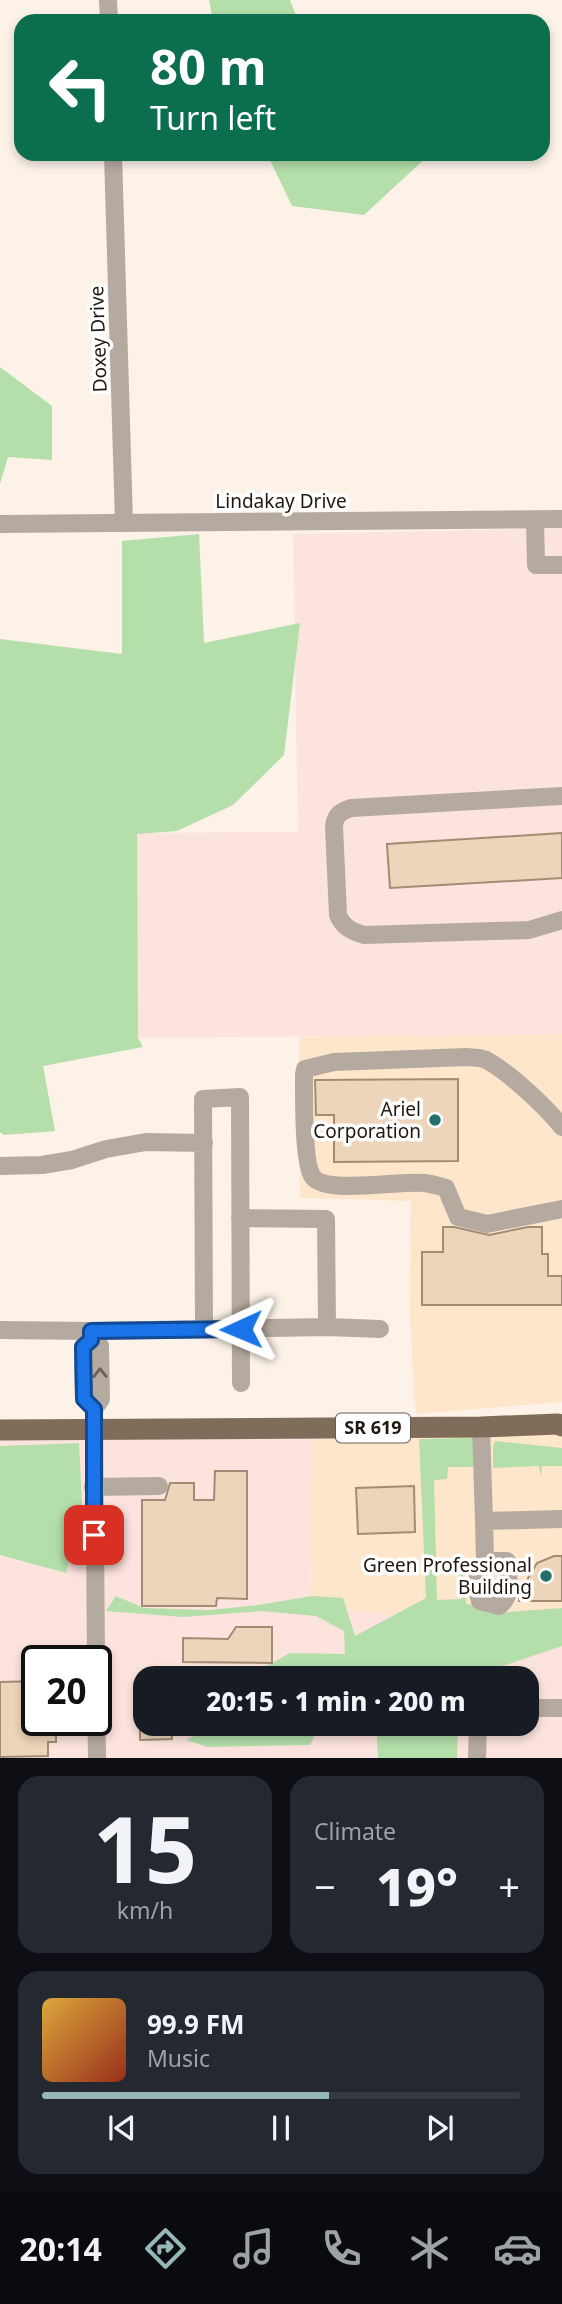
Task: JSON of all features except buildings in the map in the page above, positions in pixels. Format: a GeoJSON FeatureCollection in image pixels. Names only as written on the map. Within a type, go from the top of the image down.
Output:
{"type":"FeatureCollection","features":[{"type":"Feature","properties":{"kind":"main road","name":"SR 619"},"geometry":{"type":"LineString","coordinates":[[0,1430],[94,1419],[481,1427],[561,1423]]}},
{"type":"Feature","properties":{"kind":"street","name":"Doxey Drive"},"geometry":{"type":"LineString","coordinates":[[113,161],[124,523]]}},
{"type":"Feature","properties":{"kind":"street","name":"Lindakay Drive"},"geometry":{"type":"LineString","coordinates":[[0,524],[562,519]]}},
{"type":"Feature","properties":{"kind":"street"},"geometry":{"type":"LineString","coordinates":[[535,520],[536,565],[562,565]]}},
{"type":"Feature","properties":{"kind":"street"},"geometry":{"type":"LineString","coordinates":[[562,796],[351,808],[336,816],[334,826],[338,915],[342,923],[351,930],[364,935],[529,930],[562,920]]}},
{"type":"Feature","properties":{"kind":"street"},"geometry":{"type":"LineString","coordinates":[[562,1127],[553,1115],[485,1059],[466,1057],[334,1062],[305,1069],[303,1075],[309,1167],[313,1178],[321,1183],[345,1186],[424,1183],[446,1188],[458,1217],[487,1224],[562,1209]]}},
{"type":"Feature","properties":{"kind":"street"},"geometry":{"type":"LineString","coordinates":[[204,1329],[203,1099],[240,1097],[241,1383]]}},
{"type":"Feature","properties":{"kind":"street"},"geometry":{"type":"LineString","coordinates":[[0,1166],[42,1166],[106,1149],[146,1142],[204,1143]]}},
{"type":"Feature","properties":{"kind":"street"},"geometry":{"type":"LineString","coordinates":[[240,1218],[326,1219],[327,1327]]}},
{"type":"Feature","properties":{"kind":"street"},"geometry":{"type":"LineString","coordinates":[[0,1329],[91,1336],[204,1329],[380,1329]]}},
{"type":"Feature","properties":{"kind":"street"},"geometry":{"type":"LineString","coordinates":[[91,1336],[100,1346],[101,1399],[94,1419],[96,1645]]}},
{"type":"Feature","properties":{"kind":"street"},"geometry":{"type":"LineString","coordinates":[[481,1427],[485,1560]]}},
{"type":"Feature","properties":{"kind":"street"},"geometry":{"type":"LineString","coordinates":[[93,1487],[159,1486]]}},
{"type":"Feature","properties":{"kind":"street"},"geometry":{"type":"LineString","coordinates":[[484,1521],[562,1519]]}},
{"type":"Feature","properties":{"kind":"street"},"geometry":{"type":"LineString","coordinates":[[539,1708],[562,1708]]}},
{"type":"Feature","properties":{"kind":"street"},"geometry":{"type":"LineString","coordinates":[[97,1736],[97,1758]]}},
{"type":"Feature","properties":{"kind":"street"},"geometry":{"type":"LineString","coordinates":[[477,1758],[478,1736]]}},
{"type":"Feature","properties":{"kind":"shaded area"},"geometry":{"type":"Polygon","coordinates":[[[562,528],[562,1034],[138,1038],[136,833],[298,832],[293,534],[562,528]]]}},
{"type":"Feature","properties":{"kind":"shaded area"},"geometry":{"type":"Polygon","coordinates":[[[562,1034],[562,1402],[417,1414],[410,1308],[411,1201],[300,1198],[299,1037],[562,1034]]]}},
{"type":"Feature","properties":{"kind":"shaded area"},"geometry":{"type":"Polygon","coordinates":[[[562,1426],[562,1616],[427,1621],[310,1604],[313,1428],[562,1426]]]}},
{"type":"Feature","properties":{"kind":"shaded area"},"geometry":{"type":"Polygon","coordinates":[[[313,1428],[310,1604],[427,1621],[562,1616],[562,1758],[0,1758],[0,1430],[313,1428]]]}},
{"type":"Feature","properties":{"kind":"green space"},"geometry":{"type":"Polygon","coordinates":[[[209,0],[290,0],[295,14],[212,14],[209,0]]]}},
{"type":"Feature","properties":{"kind":"green space"},"geometry":{"type":"Polygon","coordinates":[[[270,161],[422,161],[364,215],[292,206],[270,161]]]}},
{"type":"Feature","properties":{"kind":"green space"},"geometry":{"type":"Polygon","coordinates":[[[0,367],[52,406],[52,460],[8,457],[0,484],[0,367]]]}},
{"type":"Feature","properties":{"kind":"green space"},"geometry":{"type":"Polygon","coordinates":[[[199,534],[204,643],[300,623],[284,755],[233,805],[177,831],[137,834],[138,1038],[143,1047],[43,1066],[55,1131],[4,1135],[0,1132],[0,639],[122,654],[122,541],[199,534]]]}},
{"type":"Feature","properties":{"kind":"green space"},"geometry":{"type":"Polygon","coordinates":[[[472,1438],[479,1447],[477,1467],[448,1467],[447,1479],[434,1480],[437,1600],[461,1599],[460,1567],[464,1566],[466,1604],[495,1613],[562,1608],[562,1646],[503,1666],[266,1666],[290,1653],[345,1654],[344,1631],[316,1616],[261,1611],[183,1617],[106,1611],[116,1596],[144,1608],[209,1610],[312,1596],[343,1598],[355,1636],[426,1598],[419,1439],[472,1438]]]}},
{"type":"Feature","properties":{"kind":"green space"},"geometry":{"type":"Polygon","coordinates":[[[495,1441],[562,1448],[562,1466],[542,1466],[541,1477],[539,1466],[493,1468],[495,1441]]]}},
{"type":"Feature","properties":{"kind":"green space"},"geometry":{"type":"Polygon","coordinates":[[[79,1443],[82,1503],[66,1573],[0,1555],[0,1446],[79,1443]]]}},
{"type":"Feature","properties":{"kind":"green space"},"geometry":{"type":"Polygon","coordinates":[[[193,1736],[314,1736],[310,1745],[208,1747],[186,1740],[193,1736]]]}},
{"type":"Feature","properties":{"kind":"green space"},"geometry":{"type":"Polygon","coordinates":[[[377,1736],[458,1736],[457,1758],[378,1758],[377,1736]]]}},
{"type":"Feature","properties":{"kind":"place","name":"Ariel Corporation"},"geometry":{"type":"Point","coordinates":[435,1120]}},
{"type":"Feature","properties":{"kind":"place","name":"Green Professional Building"},"geometry":{"type":"Point","coordinates":[546,1576]}},
{"type":"Feature","properties":{"kind":"route"},"geometry":{"type":"LineString","coordinates":[[94,1535],[94,1409],[84,1399],[83,1347],[91,1340],[91,1331],[241,1329]]}}]}
